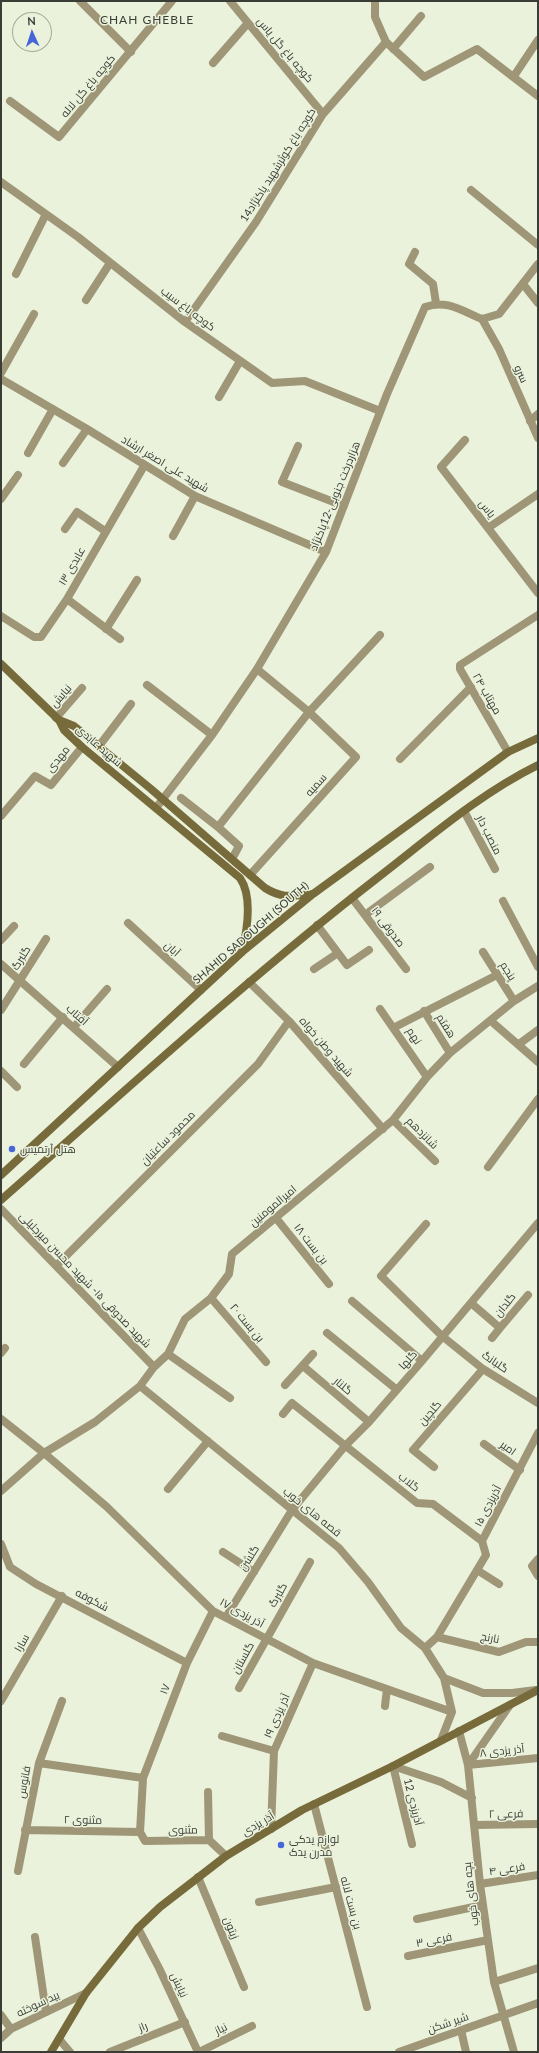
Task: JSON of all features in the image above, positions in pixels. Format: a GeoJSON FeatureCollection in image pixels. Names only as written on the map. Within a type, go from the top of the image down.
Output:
{"type":"FeatureCollection","features":[{"type":"Feature","properties":{"kind":"main road"},"geometry":{"type":"LineString","coordinates":[[1,664],[58,719]]}},
{"type":"Feature","properties":{"kind":"main road","name":"شهید عابدی"},"geometry":{"type":"LineString","coordinates":[[58,719],[74,726],[99,746],[163,799],[250,875],[277,895],[288,897],[313,894]]}},
{"type":"Feature","properties":{"kind":"main road","name":"شهید عابدی"},"geometry":{"type":"LineString","coordinates":[[58,719],[64,730],[82,747],[240,878],[244,884],[246,906],[246,934],[242,952]]}},
{"type":"Feature","properties":{"kind":"main road","name":"SHAHID SADOUGHI (SOUTH)"},"geometry":{"type":"LineString","coordinates":[[1,1176],[242,952],[313,894],[508,752],[538,738]]}},
{"type":"Feature","properties":{"kind":"main road"},"geometry":{"type":"LineString","coordinates":[[1,1200],[249,982],[317,925],[464,810],[519,774],[538,765]]}},
{"type":"Feature","properties":{"kind":"main road","name":"آذر یزدی"},"geometry":{"type":"LineString","coordinates":[[51,2052],[86,1993],[138,1928],[160,1907],[226,1856],[314,1804],[393,1766],[537,1690]]}},
{"type":"Feature","properties":{"kind":"street"},"geometry":{"type":"LineString","coordinates":[[80,1],[130,52]]}},
{"type":"Feature","properties":{"kind":"street","name":"کوچه باغ گل لاله"},"geometry":{"type":"LineString","coordinates":[[10,101],[59,137],[172,1]]}},
{"type":"Feature","properties":{"kind":"street","name":"کوچه باغ گل یاس"},"geometry":{"type":"LineString","coordinates":[[230,1],[323,114]]}},
{"type":"Feature","properties":{"kind":"street"},"geometry":{"type":"LineString","coordinates":[[373,2],[375,17],[386,42],[424,77],[477,49],[538,96]]}},
{"type":"Feature","properties":{"kind":"street"},"geometry":{"type":"LineString","coordinates":[[393,49],[421,16]]}},
{"type":"Feature","properties":{"kind":"street"},"geometry":{"type":"LineString","coordinates":[[213,63],[248,23]]}},
{"type":"Feature","properties":{"kind":"street"},"geometry":{"type":"LineString","coordinates":[[514,76],[538,40]]}},
{"type":"Feature","properties":{"kind":"street","name":"کوچه باغ کوثرشهید پاکنژاد14"},"geometry":{"type":"LineString","coordinates":[[185,322],[256,222],[323,114],[386,42]]}},
{"type":"Feature","properties":{"kind":"street","name":"کوچه باغ سیب"},"geometry":{"type":"LineString","coordinates":[[1,182],[46,214],[185,322],[272,383],[305,381],[380,411]]}},
{"type":"Feature","properties":{"kind":"street"},"geometry":{"type":"LineString","coordinates":[[471,190],[538,245]]}},
{"type":"Feature","properties":{"kind":"street"},"geometry":{"type":"LineString","coordinates":[[16,274],[46,214]]}},
{"type":"Feature","properties":{"kind":"street"},"geometry":{"type":"LineString","coordinates":[[415,252],[410,262],[410,266],[433,284],[436,303],[445,303],[482,319],[499,314],[538,264]]}},
{"type":"Feature","properties":{"kind":"street"},"geometry":{"type":"LineString","coordinates":[[86,300],[110,263]]}},
{"type":"Feature","properties":{"kind":"street"},"geometry":{"type":"LineString","coordinates":[[522,284],[538,303]]}},
{"type":"Feature","properties":{"kind":"street","name":"هزاردرخت جنوبی-12پاکنژاد"},"geometry":{"type":"LineString","coordinates":[[156,808],[212,735],[257,669],[326,552],[380,411],[425,307],[436,303]]}},
{"type":"Feature","properties":{"kind":"street"},"geometry":{"type":"LineString","coordinates":[[1,373],[34,314]]}},
{"type":"Feature","properties":{"kind":"street","name":"سرو"},"geometry":{"type":"LineString","coordinates":[[482,319],[499,349],[538,438]]}},
{"type":"Feature","properties":{"kind":"street"},"geometry":{"type":"LineString","coordinates":[[219,397],[240,361]]}},
{"type":"Feature","properties":{"kind":"street","name":"شهید علی اصغر ارشاد"},"geometry":{"type":"LineString","coordinates":[[1,379],[87,429],[144,466],[195,496],[326,552]]}},
{"type":"Feature","properties":{"kind":"street"},"geometry":{"type":"LineString","coordinates":[[28,453],[53,409]]}},
{"type":"Feature","properties":{"kind":"street"},"geometry":{"type":"LineString","coordinates":[[530,420],[538,414]]}},
{"type":"Feature","properties":{"kind":"street"},"geometry":{"type":"LineString","coordinates":[[63,463],[87,429]]}},
{"type":"Feature","properties":{"kind":"street","name":"یاس"},"geometry":{"type":"LineString","coordinates":[[465,440],[441,467],[538,593]]}},
{"type":"Feature","properties":{"kind":"street"},"geometry":{"type":"LineString","coordinates":[[298,446],[282,482],[344,506]]}},
{"type":"Feature","properties":{"kind":"street","name":"عابدی ۱۳"},"geometry":{"type":"LineString","coordinates":[[1,616],[34,638],[40,637],[67,599],[144,466]]}},
{"type":"Feature","properties":{"kind":"street"},"geometry":{"type":"LineString","coordinates":[[1,499],[18,475]]}},
{"type":"Feature","properties":{"kind":"street"},"geometry":{"type":"LineString","coordinates":[[488,528],[538,494]]}},
{"type":"Feature","properties":{"kind":"street"},"geometry":{"type":"LineString","coordinates":[[173,536],[195,496]]}},
{"type":"Feature","properties":{"kind":"street"},"geometry":{"type":"LineString","coordinates":[[65,530],[77,512],[105,531]]}},
{"type":"Feature","properties":{"kind":"street"},"geometry":{"type":"LineString","coordinates":[[106,629],[137,580]]}},
{"type":"Feature","properties":{"kind":"street"},"geometry":{"type":"LineString","coordinates":[[67,599],[120,639]]}},
{"type":"Feature","properties":{"kind":"street","name":"مهتاب ۲۴"},"geometry":{"type":"LineString","coordinates":[[508,752],[460,669],[462,663],[538,615]]}},
{"type":"Feature","properties":{"kind":"street"},"geometry":{"type":"LineString","coordinates":[[218,827],[309,712],[380,635]]}},
{"type":"Feature","properties":{"kind":"street"},"geometry":{"type":"LineString","coordinates":[[257,669],[309,712]]}},
{"type":"Feature","properties":{"kind":"street"},"geometry":{"type":"LineString","coordinates":[[147,685],[212,735]]}},
{"type":"Feature","properties":{"kind":"street"},"geometry":{"type":"LineString","coordinates":[[400,759],[471,687]]}},
{"type":"Feature","properties":{"kind":"street","name":"نیایش"},"geometry":{"type":"LineString","coordinates":[[58,719],[82,688]]}},
{"type":"Feature","properties":{"kind":"street"},"geometry":{"type":"LineString","coordinates":[[99,746],[131,704]]}},
{"type":"Feature","properties":{"kind":"street","name":"سمیه"},"geometry":{"type":"LineString","coordinates":[[250,875],[356,758],[309,712]]}},
{"type":"Feature","properties":{"kind":"street","name":"مهدی"},"geometry":{"type":"LineString","coordinates":[[1,816],[35,776],[51,785],[82,747]]}},
{"type":"Feature","properties":{"kind":"street"},"geometry":{"type":"LineString","coordinates":[[181,798],[218,827],[239,846],[232,859]]}},
{"type":"Feature","properties":{"kind":"street","name":"منصب دار"},"geometry":{"type":"LineString","coordinates":[[464,810],[494,869]]}},
{"type":"Feature","properties":{"kind":"street"},"geometry":{"type":"LineString","coordinates":[[365,915],[430,867]]}},
{"type":"Feature","properties":{"kind":"street","name":"صدوقی ۱۹"},"geometry":{"type":"LineString","coordinates":[[352,898],[406,969]]}},
{"type":"Feature","properties":{"kind":"street"},"geometry":{"type":"LineString","coordinates":[[503,901],[538,967]]}},
{"type":"Feature","properties":{"kind":"street","name":"آبان"},"geometry":{"type":"LineString","coordinates":[[128,924],[201,990]]}},
{"type":"Feature","properties":{"kind":"street"},"geometry":{"type":"LineString","coordinates":[[317,925],[347,965],[369,950]]}},
{"type":"Feature","properties":{"kind":"street"},"geometry":{"type":"LineString","coordinates":[[1,940],[14,926]]}},
{"type":"Feature","properties":{"kind":"street","name":"گلبرگ"},"geometry":{"type":"LineString","coordinates":[[1,1010],[46,939]]}},
{"type":"Feature","properties":{"kind":"street","name":"پنجم"},"geometry":{"type":"LineString","coordinates":[[483,952],[514,1001]]}},
{"type":"Feature","properties":{"kind":"street"},"geometry":{"type":"LineString","coordinates":[[314,969],[338,953]]}},
{"type":"Feature","properties":{"kind":"street","name":"آفتاب"},"geometry":{"type":"LineString","coordinates":[[1,964],[21,979],[118,1067]]}},
{"type":"Feature","properties":{"kind":"street"},"geometry":{"type":"LineString","coordinates":[[395,1028],[424,1011],[497,975]]}},
{"type":"Feature","properties":{"kind":"street","name":"شهید وطن خواه"},"geometry":{"type":"LineString","coordinates":[[249,982],[289,1021],[383,1129]]}},
{"type":"Feature","properties":{"kind":"street","name":"امیرالمومنین"},"geometry":{"type":"LineString","coordinates":[[44,1453],[95,1422],[140,1386],[154,1366],[168,1354],[185,1319],[211,1298],[229,1274],[232,1254],[393,1120],[427,1077],[450,1053],[514,1001],[538,986]]}},
{"type":"Feature","properties":{"kind":"street"},"geometry":{"type":"LineString","coordinates":[[74,1027],[107,989]]}},
{"type":"Feature","properties":{"kind":"street","name":"نهم"},"geometry":{"type":"LineString","coordinates":[[380,1009],[395,1028],[427,1077]]}},
{"type":"Feature","properties":{"kind":"street","name":"هفتم"},"geometry":{"type":"LineString","coordinates":[[424,1011],[450,1053]]}},
{"type":"Feature","properties":{"kind":"street"},"geometry":{"type":"LineString","coordinates":[[24,1064],[63,1017]]}},
{"type":"Feature","properties":{"kind":"street","name":"محمود ساعتیان"},"geometry":{"type":"LineString","coordinates":[[56,1264],[258,1064],[289,1021]]}},
{"type":"Feature","properties":{"kind":"street"},"geometry":{"type":"LineString","coordinates":[[491,1021],[538,1062]]}},
{"type":"Feature","properties":{"kind":"street"},"geometry":{"type":"LineString","coordinates":[[519,1044],[538,1030]]}},
{"type":"Feature","properties":{"kind":"street"},"geometry":{"type":"LineString","coordinates":[[1,1071],[17,1087]]}},
{"type":"Feature","properties":{"kind":"street"},"geometry":{"type":"LineString","coordinates":[[488,1167],[538,1099]]}},
{"type":"Feature","properties":{"kind":"street","name":"شانزدهم"},"geometry":{"type":"LineString","coordinates":[[393,1120],[435,1162]]}},
{"type":"Feature","properties":{"kind":"street","name":"شهید صدوقی ۱۵- شهید محسن میرجلیلی"},"geometry":{"type":"LineString","coordinates":[[1,1209],[154,1366]]}},
{"type":"Feature","properties":{"kind":"street","name":"بن بست ۱۸"},"geometry":{"type":"LineString","coordinates":[[276,1218],[329,1284]]}},
{"type":"Feature","properties":{"kind":"street","name":"گلبانگ"},"geometry":{"type":"LineString","coordinates":[[426,1224],[381,1276],[442,1336],[482,1369],[538,1403]]}},
{"type":"Feature","properties":{"kind":"street","name":"گلها"},"geometry":{"type":"LineString","coordinates":[[292,1510],[345,1446],[369,1422],[538,1224]]}},
{"type":"Feature","properties":{"kind":"street","name":"گلدان"},"geometry":{"type":"LineString","coordinates":[[492,1338],[528,1295]]}},
{"type":"Feature","properties":{"kind":"street","name":"بن بست ۲۰"},"geometry":{"type":"LineString","coordinates":[[211,1298],[266,1362]]}},
{"type":"Feature","properties":{"kind":"street"},"geometry":{"type":"LineString","coordinates":[[352,1302],[422,1361]]}},
{"type":"Feature","properties":{"kind":"street","name":"گلدان"},"geometry":{"type":"LineString","coordinates":[[471,1303],[500,1328]]}},
{"type":"Feature","properties":{"kind":"street"},"geometry":{"type":"LineString","coordinates":[[327,1333],[396,1389]]}},
{"type":"Feature","properties":{"kind":"street"},"geometry":{"type":"LineString","coordinates":[[168,1354],[230,1398]]}},
{"type":"Feature","properties":{"kind":"street"},"geometry":{"type":"LineString","coordinates":[[286,1385],[313,1354]]}},
{"type":"Feature","properties":{"kind":"street","name":"گلنار"},"geometry":{"type":"LineString","coordinates":[[303,1366],[369,1422]]}},
{"type":"Feature","properties":{"kind":"street","name":"گلچین"},"geometry":{"type":"LineString","coordinates":[[434,1467],[413,1450],[482,1369]]}},
{"type":"Feature","properties":{"kind":"street","name":"قصه های خوب"},"geometry":{"type":"LineString","coordinates":[[140,1386],[339,1548],[368,1582],[401,1628],[425,1648],[444,1678],[452,1712]]}},
{"type":"Feature","properties":{"kind":"street","name":"گلاب"},"geometry":{"type":"LineString","coordinates":[[283,1414],[292,1403],[417,1503],[433,1504],[482,1541]]}},
{"type":"Feature","properties":{"kind":"street","name":"آذر یزدی ۱۷"},"geometry":{"type":"LineString","coordinates":[[1,1419],[44,1453],[107,1507],[214,1610],[313,1663],[452,1712]]}},
{"type":"Feature","properties":{"kind":"street","name":"۱۵ آذریزدی"},"geometry":{"type":"LineString","coordinates":[[425,1648],[437,1637],[486,1555],[482,1541],[538,1433]]}},
{"type":"Feature","properties":{"kind":"street"},"geometry":{"type":"LineString","coordinates":[[168,1489],[208,1441]]}},
{"type":"Feature","properties":{"kind":"street","name":"امیر"},"geometry":{"type":"LineString","coordinates":[[484,1444],[520,1470]]}},
{"type":"Feature","properties":{"kind":"street"},"geometry":{"type":"LineString","coordinates":[[1,1491],[44,1453]]}},
{"type":"Feature","properties":{"kind":"street","name":"گلشن"},"geometry":{"type":"LineString","coordinates":[[226,1617],[292,1510]]}},
{"type":"Feature","properties":{"kind":"street","name":"شکوفه"},"geometry":{"type":"LineString","coordinates":[[1,1544],[10,1567],[36,1584],[62,1596],[187,1663]]}},
{"type":"Feature","properties":{"kind":"street"},"geometry":{"type":"LineString","coordinates":[[222,1552],[254,1572]]}},
{"type":"Feature","properties":{"kind":"street"},"geometry":{"type":"LineString","coordinates":[[538,1559],[532,1566],[538,1576]]}},
{"type":"Feature","properties":{"kind":"street","name":"گلبرگ"},"geometry":{"type":"LineString","coordinates":[[266,1639],[310,1562]]}},
{"type":"Feature","properties":{"kind":"street"},"geometry":{"type":"LineString","coordinates":[[477,1570],[499,1584]]}},
{"type":"Feature","properties":{"kind":"street","name":"سارا"},"geometry":{"type":"LineString","coordinates":[[1,1701],[62,1596]]}},
{"type":"Feature","properties":{"kind":"street","name":"۱۷"},"geometry":{"type":"LineString","coordinates":[[140,1832],[143,1778],[187,1663],[214,1610]]}},
{"type":"Feature","properties":{"kind":"street","name":"نارنج"},"geometry":{"type":"LineString","coordinates":[[437,1637],[499,1652],[526,1642],[538,1642]]}},
{"type":"Feature","properties":{"kind":"street","name":"گلستان"},"geometry":{"type":"LineString","coordinates":[[239,1688],[266,1639]]}},
{"type":"Feature","properties":{"kind":"street","name":"آذر یزدی ۱۹"},"geometry":{"type":"LineString","coordinates":[[271,1829],[274,1751],[313,1663]]}},
{"type":"Feature","properties":{"kind":"street"},"geometry":{"type":"LineString","coordinates":[[444,1678],[483,1693],[512,1693],[537,1690]]}},
{"type":"Feature","properties":{"kind":"street"},"geometry":{"type":"LineString","coordinates":[[385,1706],[387,1689]]}},
{"type":"Feature","properties":{"kind":"street","name":"فانوس"},"geometry":{"type":"LineString","coordinates":[[18,1871],[39,1763],[62,1701]]}},
{"type":"Feature","properties":{"kind":"street"},"geometry":{"type":"LineString","coordinates":[[468,1765],[510,1705]]}},
{"type":"Feature","properties":{"kind":"street"},"geometry":{"type":"LineString","coordinates":[[441,1740],[452,1712]]}},
{"type":"Feature","properties":{"kind":"street","name":"بچه های خوب"},"geometry":{"type":"LineString","coordinates":[[459,1731],[468,1765],[480,1884],[494,1982],[514,2052]]}},
{"type":"Feature","properties":{"kind":"street"},"geometry":{"type":"LineString","coordinates":[[222,1736],[274,1751]]}},
{"type":"Feature","properties":{"kind":"street","name":"۸ آذر یزدی"},"geometry":{"type":"LineString","coordinates":[[468,1765],[538,1758]]}},
{"type":"Feature","properties":{"kind":"street"},"geometry":{"type":"LineString","coordinates":[[39,1763],[143,1778]]}},
{"type":"Feature","properties":{"kind":"street"},"geometry":{"type":"LineString","coordinates":[[393,1766],[441,1782],[472,1798]]}},
{"type":"Feature","properties":{"kind":"street","name":"آذریزدی 12"},"geometry":{"type":"LineString","coordinates":[[393,1766],[412,1844]]}},
{"type":"Feature","properties":{"kind":"street"},"geometry":{"type":"LineString","coordinates":[[208,1792],[209,1840]]}},
{"type":"Feature","properties":{"kind":"street","name":"بن بست لاله"},"geometry":{"type":"LineString","coordinates":[[314,1804],[367,2007]]}},
{"type":"Feature","properties":{"kind":"street","name":"فرعی ۲"},"geometry":{"type":"LineString","coordinates":[[475,1825],[538,1824]]}},
{"type":"Feature","properties":{"kind":"street","name":"مثنوی ۲"},"geometry":{"type":"LineString","coordinates":[[26,1830],[140,1832]]}},
{"type":"Feature","properties":{"kind":"street","name":"مثنوی"},"geometry":{"type":"LineString","coordinates":[[140,1832],[145,1841],[209,1840],[226,1856]]}},
{"type":"Feature","properties":{"kind":"street","name":"فرعی ۴"},"geometry":{"type":"LineString","coordinates":[[480,1884],[538,1875]]}},
{"type":"Feature","properties":{"kind":"street","name":"زیتون"},"geometry":{"type":"LineString","coordinates":[[198,1877],[244,1987]]}},
{"type":"Feature","properties":{"kind":"street"},"geometry":{"type":"LineString","coordinates":[[259,1902],[336,1887]]}},
{"type":"Feature","properties":{"kind":"street"},"geometry":{"type":"LineString","coordinates":[[417,1919],[483,1905]]}},
{"type":"Feature","properties":{"kind":"street","name":"نیایش"},"geometry":{"type":"LineString","coordinates":[[138,1928],[199,2052]]}},
{"type":"Feature","properties":{"kind":"street"},"geometry":{"type":"LineString","coordinates":[[35,1937],[46,2012]]}},
{"type":"Feature","properties":{"kind":"street","name":"فرعی ۳"},"geometry":{"type":"LineString","coordinates":[[408,1956],[488,1940]]}},
{"type":"Feature","properties":{"kind":"street"},"geometry":{"type":"LineString","coordinates":[[494,1982],[538,1968]]}},
{"type":"Feature","properties":{"kind":"street","name":"بید سوخته"},"geometry":{"type":"LineString","coordinates":[[1,2038],[11,2029],[86,1993]]}},
{"type":"Feature","properties":{"kind":"street"},"geometry":{"type":"LineString","coordinates":[[504,2015],[538,2003]]}},
{"type":"Feature","properties":{"kind":"street"},"geometry":{"type":"LineString","coordinates":[[1,2015],[11,2029]]}},
{"type":"Feature","properties":{"kind":"street","name":"شیر شکن"},"geometry":{"type":"LineString","coordinates":[[399,2052],[504,2015]]}},
{"type":"Feature","properties":{"kind":"street","name":"راز"},"geometry":{"type":"LineString","coordinates":[[110,2052],[185,2022]]}},
{"type":"Feature","properties":{"kind":"street","name":"نیاز"},"geometry":{"type":"LineString","coordinates":[[199,2052],[252,2026]]}},
{"type":"Feature","properties":{"kind":"street"},"geometry":{"type":"LineString","coordinates":[[460,2030],[466,2052]]}},
{"type":"Feature","properties":{"kind":"street"},"geometry":{"type":"LineString","coordinates":[[59,2039],[70,2052]]}},
{"type":"Feature","properties":{"kind":"place","name":"هتل آرتمیس"},"geometry":{"type":"Point","coordinates":[12,1149]}},
{"type":"Feature","properties":{"kind":"place","name":"لوازم یدکی مدرن یدک"},"geometry":{"type":"Point","coordinates":[281,1845]}},
{"type":"Feature","properties":{"kind":"district","name":"CHAH GHEBLE"},"geometry":{"type":"Point","coordinates":[147,20]}}]}
